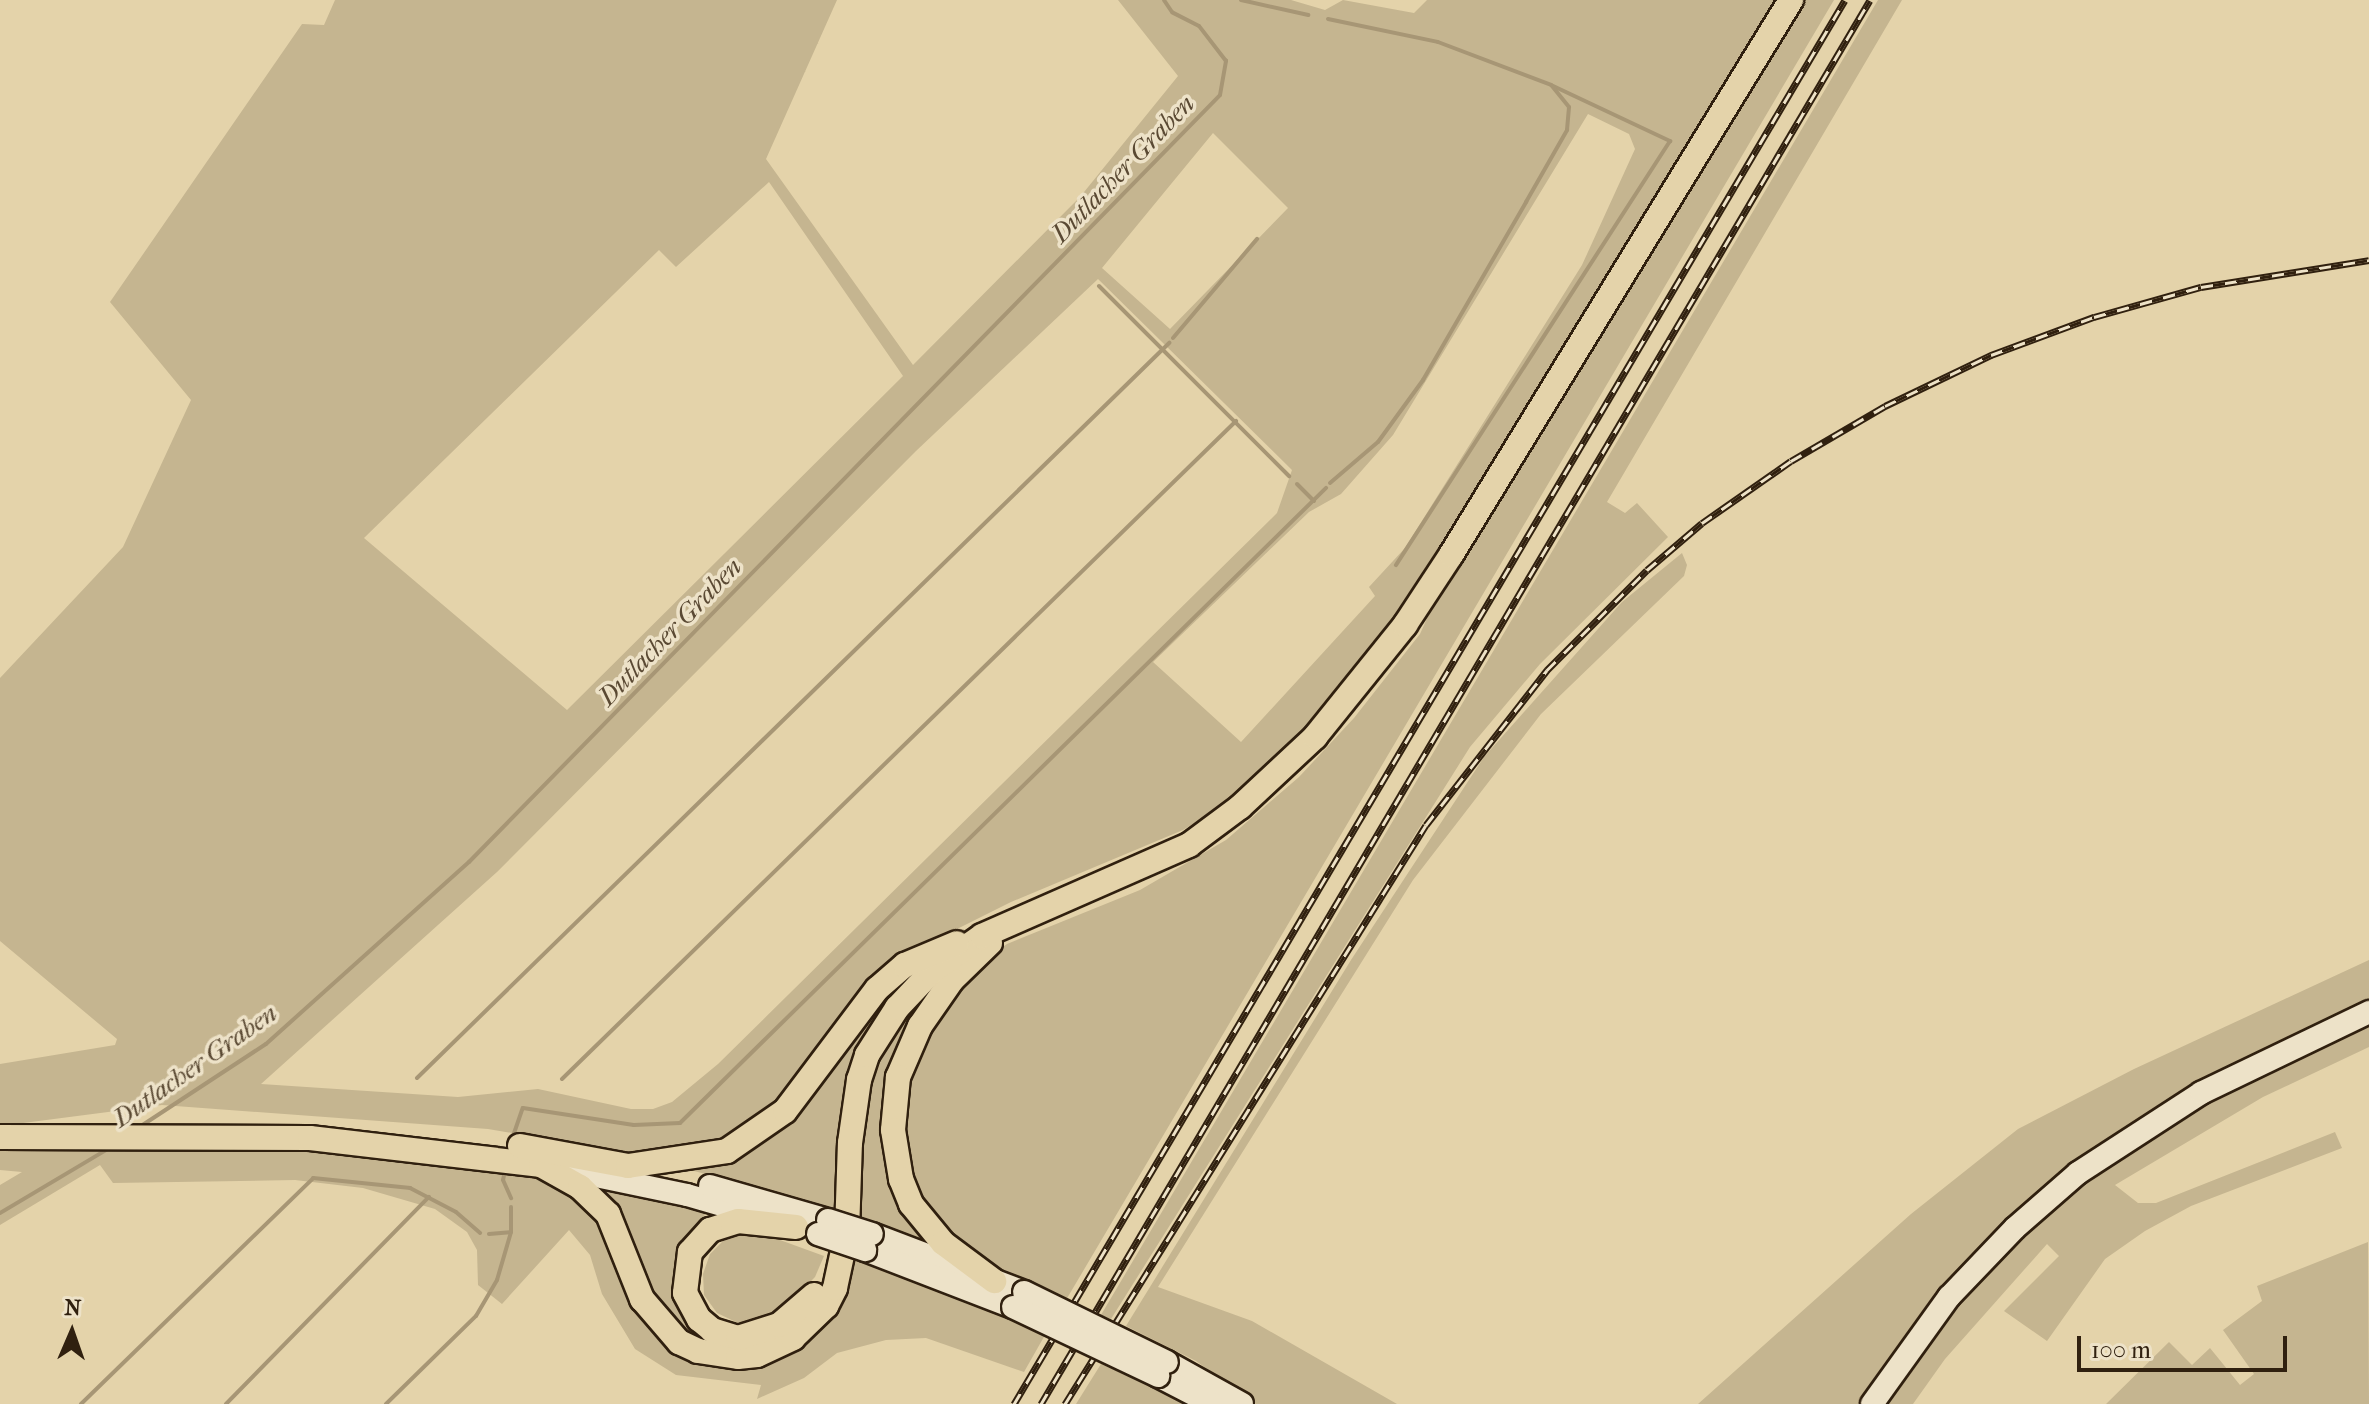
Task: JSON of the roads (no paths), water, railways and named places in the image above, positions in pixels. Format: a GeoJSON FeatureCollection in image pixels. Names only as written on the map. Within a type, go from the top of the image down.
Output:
{"type":"FeatureCollection","features":[{"type":"Feature","properties":{"kind":"main road"},"geometry":{"type":"LineString","coordinates":[[529,1158],[580,1187],[608,1214],[642,1299],[679,1342],[698,1351],[738,1357],[775,1348],[826,1306],[860,1247],[853,1110],[867,1055],[914,988],[982,936],[1007,923],[1189,845],[1285,766],[1340,708],[1451,555],[1791,0]]}},
{"type":"Feature","properties":{"kind":"main road"},"geometry":{"type":"LineString","coordinates":[[1007,923],[952,980],[920,1026],[898,1077],[894,1104],[896,1161],[911,1204],[943,1243],[1018,1299]]}},
{"type":"Feature","properties":{"kind":"main road"},"geometry":{"type":"LineString","coordinates":[[529,1158],[628,1166],[702,1158],[747,1141],[785,1111],[877,989],[932,951],[982,936]]}},
{"type":"Feature","properties":{"kind":"main road"},"geometry":{"type":"LineString","coordinates":[[1872,1404],[1949,1297],[2015,1228],[2078,1173],[2201,1093],[2369,1012]]}},
{"type":"Feature","properties":{"kind":"main road"},"geometry":{"type":"LineString","coordinates":[[0,1136],[100,1136],[171,1121],[307,1123],[459,1144],[529,1158],[814,1227]]}},
{"type":"Feature","properties":{"kind":"main road"},"geometry":{"type":"LineString","coordinates":[[0,1136],[139,1128],[459,1144]]}},
{"type":"Feature","properties":{"kind":"main road"},"geometry":{"type":"LineString","coordinates":[[628,1166],[1018,1299],[1242,1404]]}},
{"type":"Feature","properties":{"kind":"main road"},"geometry":{"type":"LineString","coordinates":[[814,1227],[738,1221],[710,1230],[699,1241],[684,1277],[685,1293],[699,1319],[725,1337],[758,1335],[800,1311],[860,1247]]}},
{"type":"Feature","properties":{"kind":"main road"},"geometry":{"type":"LineString","coordinates":[[860,1247],[994,1281]]}},
{"type":"Feature","properties":{"kind":"main road"},"geometry":{"type":"LineString","coordinates":[[1163,1369],[1212,1404]]}},
{"type":"Feature","properties":{"kind":"waterway","name":"Dutlacher Graben"},"geometry":{"type":"LineString","coordinates":[[138,1128],[266,1044],[469,862],[1220,95],[1226,61],[1199,26],[1172,12],[1164,0]]}},
{"type":"Feature","properties":{"kind":"waterway"},"geometry":{"type":"LineString","coordinates":[[1241,0],[1308,15]]}},
{"type":"Feature","properties":{"kind":"waterway"},"geometry":{"type":"LineString","coordinates":[[1328,19],[1438,42],[1551,85],[1670,141],[1396,565]]}},
{"type":"Feature","properties":{"kind":"waterway"},"geometry":{"type":"LineString","coordinates":[[1330,483],[1378,442],[1423,380],[1567,130],[1569,107],[1552,86]]}},
{"type":"Feature","properties":{"kind":"waterway"},"geometry":{"type":"LineString","coordinates":[[1173,338],[1257,239]]}},
{"type":"Feature","properties":{"kind":"waterway"},"geometry":{"type":"LineString","coordinates":[[1099,286],[1289,476]]}},
{"type":"Feature","properties":{"kind":"waterway"},"geometry":{"type":"LineString","coordinates":[[417,1078],[1169,343]]}},
{"type":"Feature","properties":{"kind":"waterway"},"geometry":{"type":"LineString","coordinates":[[562,1079],[1236,421]]}},
{"type":"Feature","properties":{"kind":"waterway"},"geometry":{"type":"LineString","coordinates":[[1297,484],[1314,501]]}},
{"type":"Feature","properties":{"kind":"waterway"},"geometry":{"type":"LineString","coordinates":[[511,1142],[523,1108],[634,1125],[680,1123],[1326,488]]}},
{"type":"Feature","properties":{"kind":"waterway","name":"Dutlacher Graben"},"geometry":{"type":"LineString","coordinates":[[0,1213],[111,1147]]}},
{"type":"Feature","properties":{"kind":"waterway"},"geometry":{"type":"LineString","coordinates":[[505,1170],[503,1180],[511,1198]]}},
{"type":"Feature","properties":{"kind":"waterway"},"geometry":{"type":"LineString","coordinates":[[81,1404],[313,1178],[410,1188],[456,1212],[480,1233]]}},
{"type":"Feature","properties":{"kind":"waterway"},"geometry":{"type":"LineString","coordinates":[[226,1404],[429,1197]]}},
{"type":"Feature","properties":{"kind":"waterway"},"geometry":{"type":"LineString","coordinates":[[386,1404],[476,1316],[497,1280],[511,1232],[511,1207]]}},
{"type":"Feature","properties":{"kind":"waterway"},"geometry":{"type":"LineString","coordinates":[[489,1234],[510,1232]]}},
{"type":"Feature","properties":{"kind":"railway"},"geometry":{"type":"LineString","coordinates":[[1014,1404],[1845,0]]}},
{"type":"Feature","properties":{"kind":"railway"},"geometry":{"type":"LineString","coordinates":[[1041,1404],[1870,0]]}},
{"type":"Feature","properties":{"kind":"railway"},"geometry":{"type":"LineString","coordinates":[[1065,1404],[1426,825],[1547,670],[1647,570],[1702,523],[1791,461],[1885,406],[1991,355],[2094,317],[2201,287],[2369,260]]}}]}
